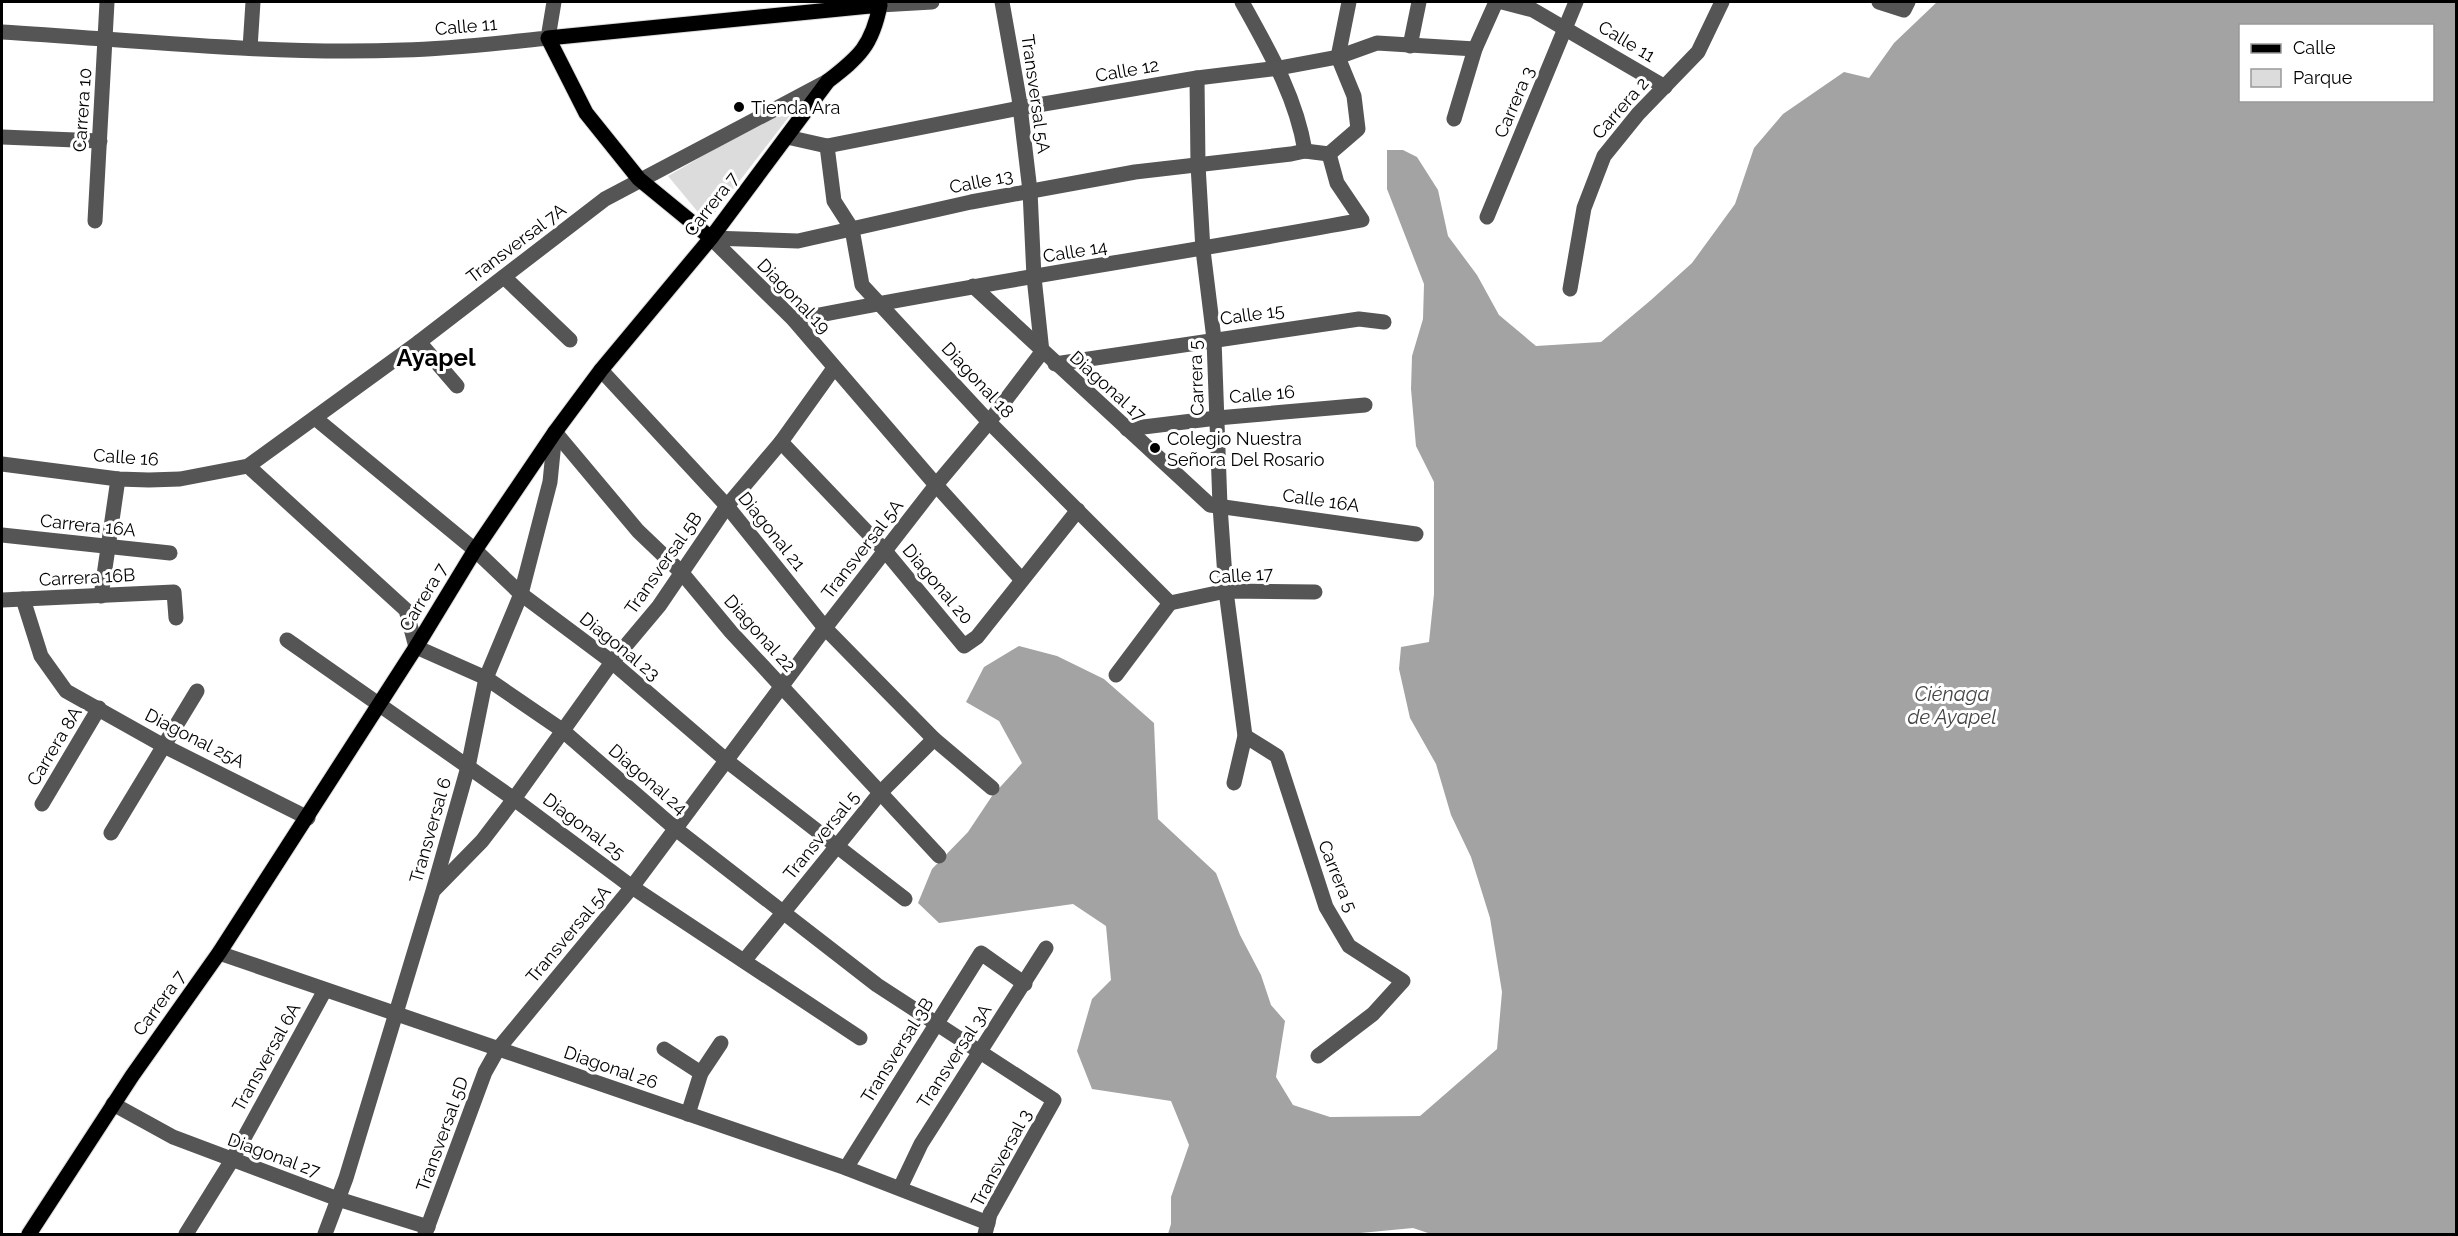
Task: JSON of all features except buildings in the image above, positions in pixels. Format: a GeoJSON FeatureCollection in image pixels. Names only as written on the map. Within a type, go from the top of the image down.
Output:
{"type":"FeatureCollection","features":[{"type":"Feature","properties":{"kind":"main road","name":"Calle 11"},"geometry":{"type":"LineString","coordinates":[[548,38],[880,3]]}},
{"type":"Feature","properties":{"kind":"main road","name":"Carrera 7"},"geometry":{"type":"LineString","coordinates":[[29,1234],[114,1104],[219,953],[308,818],[475,550],[555,432],[601,370],[711,238],[828,81],[853,62],[863,49],[875,29],[880,3]]}},
{"type":"Feature","properties":{"kind":"main road","name":"Diagonal 19"},"geometry":{"type":"LineString","coordinates":[[548,38],[586,113],[639,179],[711,238]]}},
{"type":"Feature","properties":{"kind":"street","name":"Carrera 10"},"geometry":{"type":"LineString","coordinates":[[95,221],[107,39],[107,2]]}},
{"type":"Feature","properties":{"kind":"street"},"geometry":{"type":"LineString","coordinates":[[250,48],[253,2]]}},
{"type":"Feature","properties":{"kind":"street"},"geometry":{"type":"LineString","coordinates":[[548,38],[554,2]]}},
{"type":"Feature","properties":{"kind":"street","name":"Calle 11"},"geometry":{"type":"LineString","coordinates":[[880,3],[932,2]]}},
{"type":"Feature","properties":{"kind":"street","name":"Transversal 5A"},"geometry":{"type":"LineString","coordinates":[[498,1049],[677,830],[825,628],[1042,352],[1034,277],[1030,191],[1020,108],[1002,2]]}},
{"type":"Feature","properties":{"kind":"street"},"geometry":{"type":"LineString","coordinates":[[1242,2],[1279,68],[1301,128],[1305,151]]}},
{"type":"Feature","properties":{"kind":"street"},"geometry":{"type":"LineString","coordinates":[[1329,154],[1358,129],[1354,96],[1338,57],[1349,2]]}},
{"type":"Feature","properties":{"kind":"street"},"geometry":{"type":"LineString","coordinates":[[1410,46],[1419,2]]}},
{"type":"Feature","properties":{"kind":"street"},"geometry":{"type":"LineString","coordinates":[[1454,119],[1475,49],[1496,2]]}},
{"type":"Feature","properties":{"kind":"street","name":"Calle 11"},"geometry":{"type":"LineString","coordinates":[[1502,2],[1533,10],[1566,27],[1665,87]]}},
{"type":"Feature","properties":{"kind":"street","name":"Carrera 3"},"geometry":{"type":"LineString","coordinates":[[1487,217],[1576,2]]}},
{"type":"Feature","properties":{"kind":"street","name":"Carrera 2"},"geometry":{"type":"LineString","coordinates":[[1570,289],[1584,208],[1604,156],[1638,114],[1698,52],[1722,2]]}},
{"type":"Feature","properties":{"kind":"street"},"geometry":{"type":"LineString","coordinates":[[1879,2],[1906,6]]}},
{"type":"Feature","properties":{"kind":"street","name":"Calle 11"},"geometry":{"type":"LineString","coordinates":[[2,32],[250,48],[402,51],[470,47],[548,38]]}},
{"type":"Feature","properties":{"kind":"street","name":"Calle 12"},"geometry":{"type":"LineString","coordinates":[[787,138],[826,146],[1020,108],[1338,57],[1377,43],[1475,49]]}},
{"type":"Feature","properties":{"kind":"street","name":"Carrera 5"},"geometry":{"type":"LineString","coordinates":[[1197,78],[1198,165],[1203,250],[1214,339],[1220,506],[1226,591],[1245,736],[1234,783]]}},
{"type":"Feature","properties":{"kind":"street","name":"Transversal 7A"},"geometry":{"type":"LineString","coordinates":[[248,466],[419,342],[605,199],[828,81]]}},
{"type":"Feature","properties":{"kind":"street"},"geometry":{"type":"LineString","coordinates":[[2,137],[100,141]]}},
{"type":"Feature","properties":{"kind":"street","name":"Diagonal 18"},"geometry":{"type":"LineString","coordinates":[[826,146],[834,201],[852,229],[862,285],[989,422],[1170,603]]}},
{"type":"Feature","properties":{"kind":"street","name":"Calle 13"},"geometry":{"type":"LineString","coordinates":[[711,238],[798,241],[1030,191],[1135,172],[1305,151],[1329,154]]}},
{"type":"Feature","properties":{"kind":"street","name":"Calle 14"},"geometry":{"type":"LineString","coordinates":[[794,320],[973,286],[1203,250],[1362,220],[1337,183],[1329,154]]}},
{"type":"Feature","properties":{"kind":"street","name":"Diagonal 19"},"geometry":{"type":"LineString","coordinates":[[711,238],[794,320],[936,486],[1021,579]]}},
{"type":"Feature","properties":{"kind":"street"},"geometry":{"type":"LineString","coordinates":[[504,277],[570,340]]}},
{"type":"Feature","properties":{"kind":"street","name":"Diagonal 17"},"geometry":{"type":"LineString","coordinates":[[973,286],[1210,505],[1220,506]]}},
{"type":"Feature","properties":{"kind":"street","name":"Calle 15"},"geometry":{"type":"LineString","coordinates":[[1055,364],[1359,319],[1384,322]]}},
{"type":"Feature","properties":{"kind":"street"},"geometry":{"type":"LineString","coordinates":[[419,342],[457,386]]}},
{"type":"Feature","properties":{"kind":"street","name":"Transversal 5B"},"geometry":{"type":"LineString","coordinates":[[433,891],[482,841],[549,752],[562,730],[612,662],[659,606],[727,506],[781,442],[834,368]]}},
{"type":"Feature","properties":{"kind":"street","name":"Diagonal 21"},"geometry":{"type":"LineString","coordinates":[[601,370],[727,506],[825,628],[934,739],[992,788]]}},
{"type":"Feature","properties":{"kind":"street","name":"Calle 16"},"geometry":{"type":"LineString","coordinates":[[1126,429],[1217,418],[1365,405]]}},
{"type":"Feature","properties":{"kind":"street","name":"Diagonal 23"},"geometry":{"type":"LineString","coordinates":[[315,418],[475,550],[521,594],[612,662],[727,761],[905,899]]}},
{"type":"Feature","properties":{"kind":"street","name":"Diagonal 22"},"geometry":{"type":"LineString","coordinates":[[555,432],[638,531],[682,573],[731,632],[939,856]]}},
{"type":"Feature","properties":{"kind":"street","name":"Transversal 6"},"geometry":{"type":"LineString","coordinates":[[326,1234],[346,1178],[433,891],[468,767],[486,678],[521,594],[550,482],[555,432]]}},
{"type":"Feature","properties":{"kind":"street","name":"Diagonal 20"},"geometry":{"type":"LineString","coordinates":[[781,442],[886,552],[964,646],[977,637],[1021,579]]}},
{"type":"Feature","properties":{"kind":"street","name":"Calle 16"},"geometry":{"type":"LineString","coordinates":[[2,464],[118,479],[180,479],[248,466]]}},
{"type":"Feature","properties":{"kind":"street"},"geometry":{"type":"LineString","coordinates":[[248,466],[406,610],[416,647]]}},
{"type":"Feature","properties":{"kind":"street"},"geometry":{"type":"LineString","coordinates":[[101,596],[118,479]]}},
{"type":"Feature","properties":{"kind":"street","name":"Calle 16A"},"geometry":{"type":"LineString","coordinates":[[1220,506],[1416,534]]}},
{"type":"Feature","properties":{"kind":"street"},"geometry":{"type":"LineString","coordinates":[[1021,579],[1078,510]]}},
{"type":"Feature","properties":{"kind":"street","name":"Carrera 16A"},"geometry":{"type":"LineString","coordinates":[[2,536],[170,553]]}},
{"type":"Feature","properties":{"kind":"street","name":"Calle 17"},"geometry":{"type":"LineString","coordinates":[[1170,603],[1226,591],[1315,592]]}},
{"type":"Feature","properties":{"kind":"street","name":"Carrera 16B"},"geometry":{"type":"LineString","coordinates":[[2,600],[174,592],[176,618]]}},
{"type":"Feature","properties":{"kind":"street","name":"Diagonal 25A"},"geometry":{"type":"LineString","coordinates":[[23,599],[41,656],[66,691],[164,746],[308,818]]}},
{"type":"Feature","properties":{"kind":"street"},"geometry":{"type":"LineString","coordinates":[[1116,675],[1170,603]]}},
{"type":"Feature","properties":{"kind":"street","name":"Diagonal 25"},"geometry":{"type":"LineString","coordinates":[[287,640],[514,799],[632,887],[860,1038]]}},
{"type":"Feature","properties":{"kind":"street","name":"Diagonal 24"},"geometry":{"type":"LineString","coordinates":[[416,647],[486,678],[562,730],[677,830],[877,986],[1054,1101]]}},
{"type":"Feature","properties":{"kind":"street"},"geometry":{"type":"LineString","coordinates":[[111,833],[197,691]]}},
{"type":"Feature","properties":{"kind":"street","name":"Carrera 8A"},"geometry":{"type":"LineString","coordinates":[[42,804],[99,708]]}},
{"type":"Feature","properties":{"kind":"street","name":"Carrera 5"},"geometry":{"type":"LineString","coordinates":[[1245,736],[1277,756],[1326,907],[1349,946],[1403,981],[1373,1014],[1318,1056]]}},
{"type":"Feature","properties":{"kind":"street","name":"Transversal 5"},"geometry":{"type":"LineString","coordinates":[[744,961],[880,793],[934,739]]}},
{"type":"Feature","properties":{"kind":"street","name":"Transversal 3A"},"geometry":{"type":"LineString","coordinates":[[900,1188],[921,1144],[978,1051],[1046,948]]}},
{"type":"Feature","properties":{"kind":"street","name":"Diagonal 26"},"geometry":{"type":"LineString","coordinates":[[219,953],[846,1168],[900,1188],[986,1229]]}},
{"type":"Feature","properties":{"kind":"street","name":"Transversal 3B"},"geometry":{"type":"LineString","coordinates":[[846,1168],[981,953],[1024,984]]}},
{"type":"Feature","properties":{"kind":"street","name":"Transversal 6A"},"geometry":{"type":"LineString","coordinates":[[186,1234],[232,1160],[325,990]]}},
{"type":"Feature","properties":{"kind":"street"},"geometry":{"type":"LineString","coordinates":[[688,1114],[701,1073],[721,1043]]}},
{"type":"Feature","properties":{"kind":"street","name":"Transversal 5D"},"geometry":{"type":"LineString","coordinates":[[427,1231],[485,1072],[498,1049]]}},
{"type":"Feature","properties":{"kind":"street"},"geometry":{"type":"LineString","coordinates":[[664,1049],[701,1073]]}},
{"type":"Feature","properties":{"kind":"street","name":"Transversal 3"},"geometry":{"type":"LineString","coordinates":[[986,1229],[990,1214],[1054,1101]]}},
{"type":"Feature","properties":{"kind":"street","name":"Diagonal 27"},"geometry":{"type":"LineString","coordinates":[[114,1104],[172,1137],[427,1231]]}},
{"type":"Feature","properties":{"kind":"green space"},"geometry":{"type":"Polygon","coordinates":[[[791,105],[795,109],[707,223],[668,176],[791,105]]]}},
{"type":"Feature","properties":{"kind":"water","name":"Ciénaga de Ayapel"},"geometry":{"type":"Polygon","coordinates":[[[1937,2],[2456,2],[2456,1234],[1431,1234],[1413,1228],[1350,1234],[1168,1234],[1171,1224],[1171,1197],[1189,1145],[1171,1101],[1092,1089],[1077,1051],[1092,999],[1111,980],[1106,926],[1073,904],[939,923],[918,903],[932,869],[968,832],[992,796],[1022,763],[999,721],[966,702],[984,667],[1019,646],[1057,656],[1104,679],[1154,723],[1158,819],[1216,873],[1240,935],[1261,975],[1271,1005],[1285,1021],[1276,1077],[1293,1105],[1330,1117],[1420,1116],[1497,1049],[1502,992],[1490,918],[1471,857],[1451,815],[1436,764],[1410,718],[1399,669],[1401,647],[1429,642],[1434,594],[1434,482],[1416,446],[1411,389],[1412,356],[1423,319],[1424,284],[1387,189],[1387,150],[1403,150],[1417,157],[1438,190],[1448,236],[1477,275],[1499,315],[1536,346],[1601,342],[1692,263],[1735,204],[1754,148],[1783,114],[1844,72],[1869,78],[1894,43],[1937,2]]]}},
{"type":"Feature","properties":{"kind":"place","name":"Tienda Ara"},"geometry":{"type":"Point","coordinates":[739,107]}},
{"type":"Feature","properties":{"kind":"place","name":"Colegio Nuestra Señora Del Rosario"},"geometry":{"type":"Point","coordinates":[1155,448]}},
{"type":"Feature","properties":{"kind":"district","name":"Ayapel"},"geometry":{"type":"Point","coordinates":[436,357]}}]}
